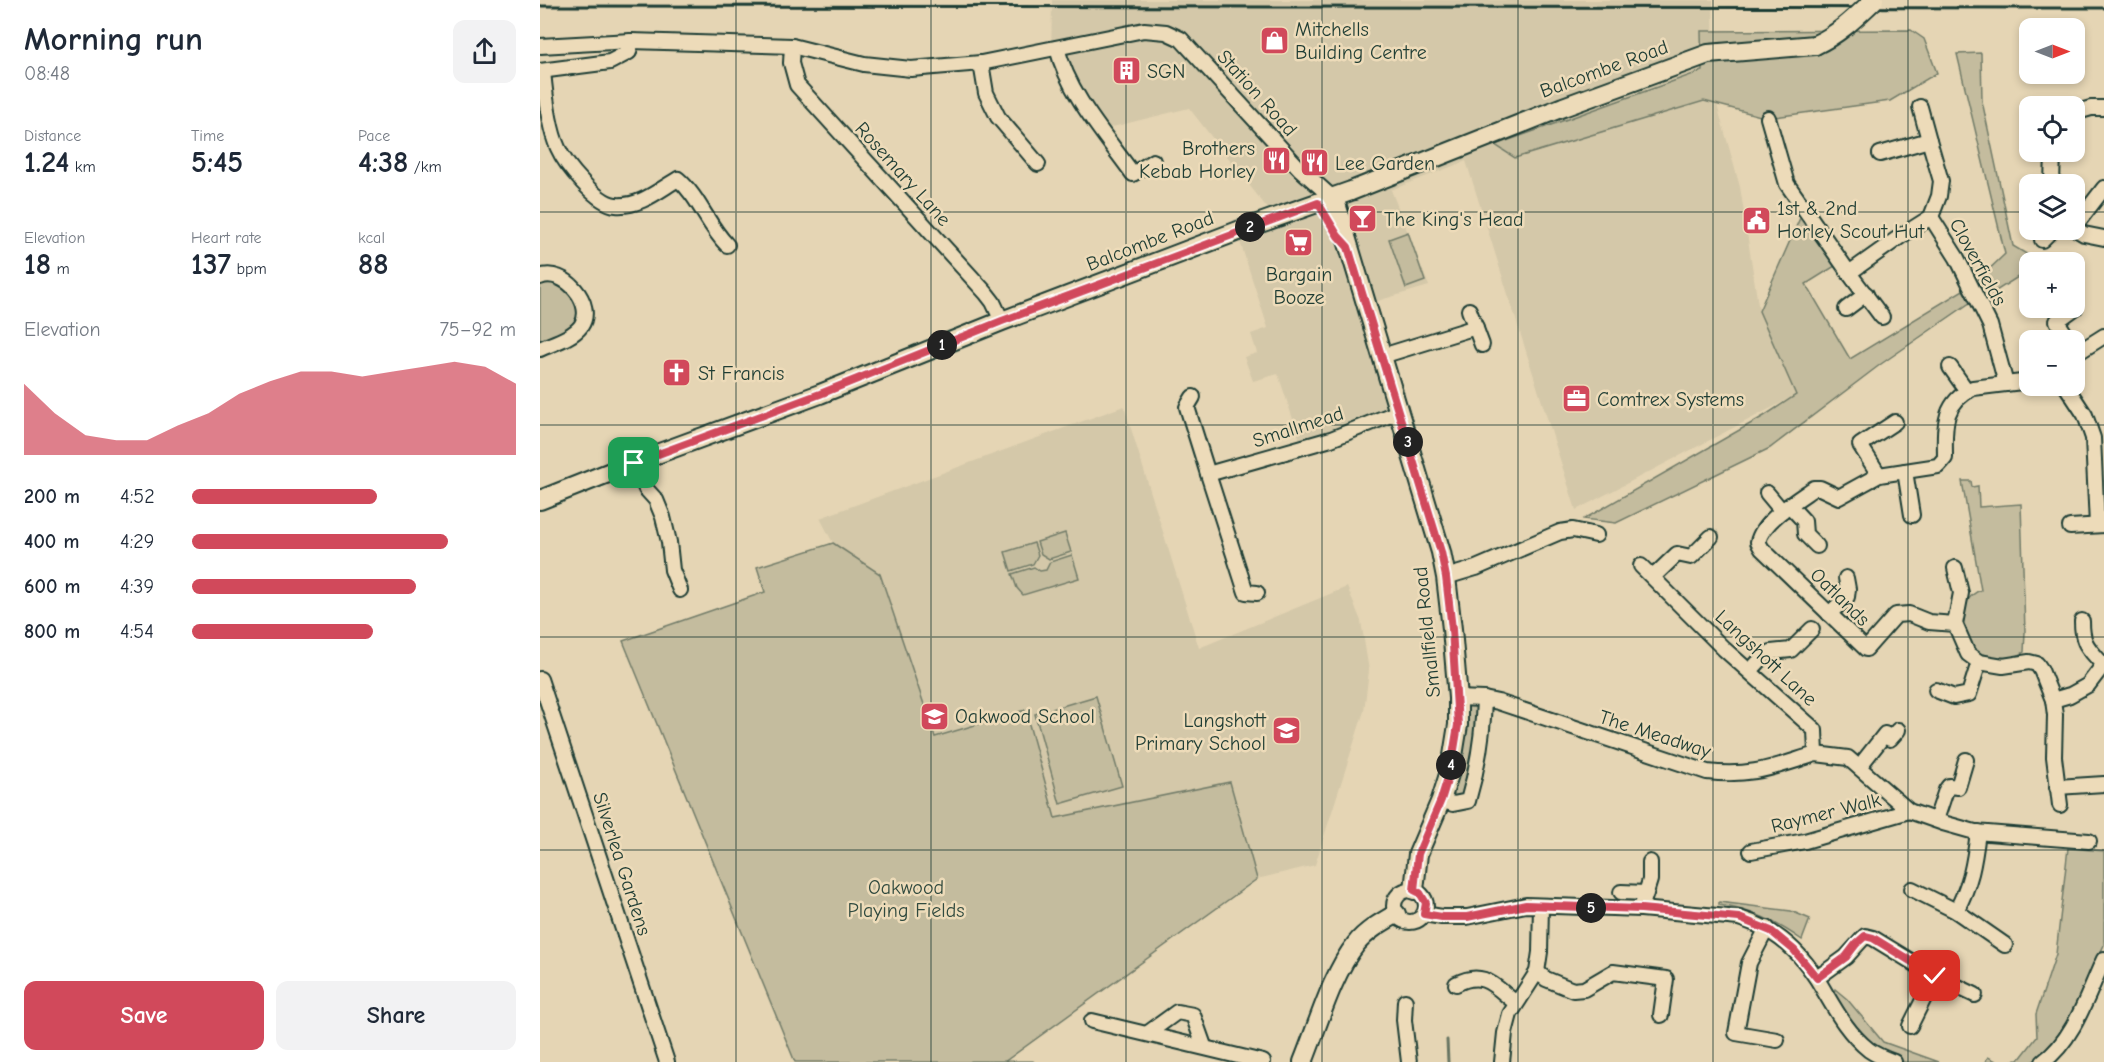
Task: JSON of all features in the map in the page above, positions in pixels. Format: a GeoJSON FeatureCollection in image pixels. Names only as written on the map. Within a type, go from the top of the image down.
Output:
{"type":"FeatureCollection","features":[{"type":"Feature","properties":{"kind":"main road","name":"Balcombe Road"},"geometry":{"type":"LineString","coordinates":[[540,500],[820,394],[1002,321],[1708,54],[1815,45],[1847,27],[1874,0]]}},
{"type":"Feature","properties":{"kind":"main road","name":"Smallfield Road"},"geometry":{"type":"LineString","coordinates":[[1326,200],[1348,247],[1441,552],[1446,577],[1458,698],[1457,738],[1441,800],[1420,845],[1414,890]]}},
{"type":"Feature","properties":{"kind":"main road"},"geometry":{"type":"LineString","coordinates":[[1304,1062],[1342,963],[1357,942],[1380,922],[1396,914]]}},
{"type":"Feature","properties":{"kind":"street","name":"Station Road"},"geometry":{"type":"LineString","coordinates":[[1057,48],[1144,30],[1166,32],[1181,39],[1300,169],[1327,194],[1326,200]]}},
{"type":"Feature","properties":{"kind":"street"},"geometry":{"type":"LineString","coordinates":[[540,46],[631,41],[792,46],[864,64],[911,69],[981,63],[1057,48],[1062,69],[1089,114],[1133,174],[1153,161]]}},
{"type":"Feature","properties":{"kind":"street"},"geometry":{"type":"LineString","coordinates":[[631,41],[629,52],[610,62],[541,71],[558,148],[590,190],[605,202],[615,205],[641,202],[678,179],[686,186],[713,236],[727,245]]}},
{"type":"Feature","properties":{"kind":"street","name":"Rosemary Lane"},"geometry":{"type":"LineString","coordinates":[[792,46],[791,63],[797,85],[993,302],[1002,321]]}},
{"type":"Feature","properties":{"kind":"street"},"geometry":{"type":"LineString","coordinates":[[981,63],[986,93],[998,117],[1038,164]]}},
{"type":"Feature","properties":{"kind":"street"},"geometry":{"type":"LineString","coordinates":[[1920,107],[1941,181],[1940,196],[1931,217]]}},
{"type":"Feature","properties":{"kind":"street"},"geometry":{"type":"LineString","coordinates":[[2085,110],[2104,108]]}},
{"type":"Feature","properties":{"kind":"street"},"geometry":{"type":"LineString","coordinates":[[1768,118],[1787,184],[1882,317]]}},
{"type":"Feature","properties":{"kind":"street"},"geometry":{"type":"LineString","coordinates":[[1880,154],[1929,140]]}},
{"type":"Feature","properties":{"kind":"street"},"geometry":{"type":"LineString","coordinates":[[2085,213],[2104,188]]}},
{"type":"Feature","properties":{"kind":"street","name":"Cloverfields"},"geometry":{"type":"LineString","coordinates":[[1849,273],[1931,217],[1957,258],[1990,325],[2006,384]]}},
{"type":"Feature","properties":{"kind":"street"},"geometry":{"type":"LineString","coordinates":[[2085,234],[2104,238]]}},
{"type":"Feature","properties":{"kind":"street"},"geometry":{"type":"LineString","coordinates":[[540,277],[547,274],[557,275],[566,280],[582,300],[585,312],[580,326],[572,334],[540,349]]}},
{"type":"Feature","properties":{"kind":"street"},"geometry":{"type":"LineString","coordinates":[[1846,309],[1866,294]]}},
{"type":"Feature","properties":{"kind":"street"},"geometry":{"type":"LineString","coordinates":[[1469,310],[1482,345]]}},
{"type":"Feature","properties":{"kind":"street"},"geometry":{"type":"LineString","coordinates":[[2060,318],[2056,321],[2062,330]]}},
{"type":"Feature","properties":{"kind":"street"},"geometry":{"type":"LineString","coordinates":[[1382,356],[1476,327]]}},
{"type":"Feature","properties":{"kind":"street"},"geometry":{"type":"LineString","coordinates":[[2085,346],[2104,336]]}},
{"type":"Feature","properties":{"kind":"street"},"geometry":{"type":"LineString","coordinates":[[1950,367],[1967,391]]}},
{"type":"Feature","properties":{"kind":"street"},"geometry":{"type":"LineString","coordinates":[[1786,508],[1814,488],[1839,497],[1879,476],[1938,466],[1943,462],[1943,434],[1946,418],[1955,403],[1973,388],[2019,382]]}},
{"type":"Feature","properties":{"kind":"street"},"geometry":{"type":"LineString","coordinates":[[2070,527],[2100,525],[2100,466],[2090,425],[2072,396]]}},
{"type":"Feature","properties":{"kind":"street"},"geometry":{"type":"LineString","coordinates":[[1190,402],[1208,474],[1252,593]]}},
{"type":"Feature","properties":{"kind":"street","name":"Smallmead"},"geometry":{"type":"LineString","coordinates":[[1208,474],[1331,439],[1398,412]]}},
{"type":"Feature","properties":{"kind":"street"},"geometry":{"type":"LineString","coordinates":[[1879,476],[1860,445],[1895,422]]}},
{"type":"Feature","properties":{"kind":"street"},"geometry":{"type":"LineString","coordinates":[[634,463],[663,517],[672,570],[680,590]]}},
{"type":"Feature","properties":{"kind":"street"},"geometry":{"type":"LineString","coordinates":[[1905,471],[1912,515]]}},
{"type":"Feature","properties":{"kind":"street"},"geometry":{"type":"LineString","coordinates":[[1767,492],[1804,521],[1805,534],[1817,546]]}},
{"type":"Feature","properties":{"kind":"street","name":"Oatlands"},"geometry":{"type":"LineString","coordinates":[[1786,508],[1759,536],[1758,542],[1762,549],[1866,649],[1896,615],[1909,614],[1929,622],[1955,624]]}},
{"type":"Feature","properties":{"kind":"street"},"geometry":{"type":"LineString","coordinates":[[1446,577],[1485,564],[1560,532],[1573,530],[1596,535]]}},
{"type":"Feature","properties":{"kind":"street"},"geometry":{"type":"LineString","coordinates":[[1653,577],[1677,554],[1691,557],[1712,537]]}},
{"type":"Feature","properties":{"kind":"street","name":"Langshott Lane"},"geometry":{"type":"LineString","coordinates":[[1641,566],[1724,649],[1815,730],[1816,754]]}},
{"type":"Feature","properties":{"kind":"street"},"geometry":{"type":"LineString","coordinates":[[1955,568],[1961,593],[1955,624],[1968,654],[1979,662],[2003,666],[2029,662],[2037,664],[2041,670],[2053,700],[2056,729],[2054,757],[2060,805]]}},
{"type":"Feature","properties":{"kind":"street"},"geometry":{"type":"LineString","coordinates":[[1829,614],[1847,597],[1846,578]]}},
{"type":"Feature","properties":{"kind":"street"},"geometry":{"type":"LineString","coordinates":[[2053,700],[2070,695],[2088,685],[2103,664],[2084,643],[2082,621]]}},
{"type":"Feature","properties":{"kind":"street"},"geometry":{"type":"LineString","coordinates":[[1750,671],[1771,652],[1791,650],[1812,629]]}},
{"type":"Feature","properties":{"kind":"street"},"geometry":{"type":"LineString","coordinates":[[1936,690],[1954,697],[1969,694],[1979,662]]}},
{"type":"Feature","properties":{"kind":"street","name":"Silverlea Gardens"},"geometry":{"type":"LineString","coordinates":[[540,679],[667,1062]]}},
{"type":"Feature","properties":{"kind":"street","name":"The Meadway"},"geometry":{"type":"LineString","coordinates":[[1458,698],[1484,699],[1707,772],[1739,774],[1756,772],[1816,754]]}},
{"type":"Feature","properties":{"kind":"street"},"geometry":{"type":"LineString","coordinates":[[1441,800],[1453,804],[1468,801],[1484,730],[1484,699]]}},
{"type":"Feature","properties":{"kind":"street"},"geometry":{"type":"LineString","coordinates":[[1859,767],[1885,734],[1890,739],[1898,730]]}},
{"type":"Feature","properties":{"kind":"street"},"geometry":{"type":"LineString","coordinates":[[1816,754],[1848,758],[1909,811],[1936,820],[1978,832],[2089,841]]}},
{"type":"Feature","properties":{"kind":"street"},"geometry":{"type":"LineString","coordinates":[[1936,820],[1946,790],[1949,786],[1958,787],[1966,760]]}},
{"type":"Feature","properties":{"kind":"street"},"geometry":{"type":"LineString","coordinates":[[2057,787],[2104,784]]}},
{"type":"Feature","properties":{"kind":"street","name":"Raymer Walk"},"geometry":{"type":"LineString","coordinates":[[1751,851],[1805,842],[1909,811]]}},
{"type":"Feature","properties":{"kind":"street"},"geometry":{"type":"LineString","coordinates":[[1956,911],[1968,887],[1975,862],[1978,832]]}},
{"type":"Feature","properties":{"kind":"street"},"geometry":{"type":"LineString","coordinates":[[1641,909],[1650,880],[1650,862]]}},
{"type":"Feature","properties":{"kind":"street"},"geometry":{"type":"LineString","coordinates":[[1912,889],[1956,911],[2005,945]]}},
{"type":"Feature","properties":{"kind":"street"},"geometry":{"type":"LineString","coordinates":[[1409,890],[1420,893],[1426,903],[1424,914],[1416,920],[1403,920],[1396,914],[1394,903],[1399,894],[1409,890]]}},
{"type":"Feature","properties":{"kind":"street"},"geometry":{"type":"LineString","coordinates":[[1621,891],[1646,893]]}},
{"type":"Feature","properties":{"kind":"street"},"geometry":{"type":"LineString","coordinates":[[1424,914],[1461,918],[1526,905],[1641,909],[1739,918],[1767,928],[1794,950],[1817,978],[1842,1022],[1870,1051],[1894,1062]]}},
{"type":"Feature","properties":{"kind":"street"},"geometry":{"type":"LineString","coordinates":[[1502,1062],[1510,1014],[1537,972],[1541,906]]}},
{"type":"Feature","properties":{"kind":"street"},"geometry":{"type":"LineString","coordinates":[[1767,928],[1749,963],[1736,1033],[1777,1040]]}},
{"type":"Feature","properties":{"kind":"street"},"geometry":{"type":"LineString","coordinates":[[1817,978],[1846,957],[1865,936],[1873,938],[1935,976],[1975,995]]}},
{"type":"Feature","properties":{"kind":"street"},"geometry":{"type":"LineString","coordinates":[[2043,1062],[2058,1049],[2071,1032],[2104,959]]}},
{"type":"Feature","properties":{"kind":"street"},"geometry":{"type":"LineString","coordinates":[[1537,972],[1554,983],[1573,990],[1584,988],[1613,972],[1666,979],[1661,1015]]}},
{"type":"Feature","properties":{"kind":"street"},"geometry":{"type":"LineString","coordinates":[[1910,1026],[1935,976]]}},
{"type":"Feature","properties":{"kind":"street"},"geometry":{"type":"LineString","coordinates":[[1456,984],[1468,978],[1480,978],[1488,981],[1516,1003]]}},
{"type":"Feature","properties":{"kind":"street"},"geometry":{"type":"LineString","coordinates":[[1405,1001],[1398,1020],[1409,1062]]}},
{"type":"Feature","properties":{"kind":"street"},"geometry":{"type":"LineString","coordinates":[[1148,1033],[1177,1012],[1193,1015],[1204,1046]]}},
{"type":"Feature","properties":{"kind":"street"},"geometry":{"type":"LineString","coordinates":[[1092,1021],[1204,1046],[1263,1062]]}},
{"type":"Feature","properties":{"kind":"shaded area"},"geometry":{"type":"Polygon","coordinates":[[[1052,0],[1713,0],[1714,94],[1740,187],[1759,311],[1796,395],[1576,510],[1466,161],[1391,190],[1429,286],[1377,301],[1411,420],[1305,455],[1278,374],[1253,381],[1244,357],[1257,353],[1251,334],[1268,328],[1233,220],[1268,209],[1189,108],[1092,132],[1051,62],[1052,0]]]}},
{"type":"Feature","properties":{"kind":"shaded area","name":"Oakwood School"},"geometry":{"type":"Polygon","coordinates":[[[1124,406],[1199,648],[1347,587],[1361,621],[1369,671],[1364,711],[1315,865],[1257,879],[1004,1062],[795,1062],[623,641],[765,592],[757,567],[833,543],[820,518],[1124,406]]]}},
{"type":"Feature","properties":{"kind":"green space"},"geometry":{"type":"Polygon","coordinates":[[[1911,30],[1924,39],[1937,73],[1890,101],[1768,118],[1704,101],[1515,158],[1495,145],[1702,71],[1701,31],[1911,30]]]}},
{"type":"Feature","properties":{"kind":"green space"},"geometry":{"type":"Polygon","coordinates":[[[1981,53],[1982,101],[2013,246],[2023,252],[2019,252],[2019,276],[1988,296],[1979,279],[2005,254],[1957,54],[1981,53]]]}},
{"type":"Feature","properties":{"kind":"green space"},"geometry":{"type":"Polygon","coordinates":[[[1800,218],[1835,266],[1806,284],[1850,359],[1963,290],[1971,302],[1881,364],[1770,448],[1616,523],[1584,519],[1764,416],[1796,395],[1759,311],[1800,218]]]}},
{"type":"Feature","properties":{"kind":"green space"},"geometry":{"type":"Polygon","coordinates":[[[1408,232],[1425,281],[1406,288],[1389,239],[1408,232]]]}},
{"type":"Feature","properties":{"kind":"green space"},"geometry":{"type":"Polygon","coordinates":[[[543,281],[562,284],[582,309],[580,322],[540,346],[540,283],[543,281]]]}},
{"type":"Feature","properties":{"kind":"green space"},"geometry":{"type":"Polygon","coordinates":[[[1962,481],[1971,481],[1972,487],[1978,486],[1979,507],[2021,504],[2024,652],[2012,658],[1985,656],[1972,652],[1963,628],[1962,614],[1966,604],[1972,595],[1981,590],[1962,481]]]}},
{"type":"Feature","properties":{"kind":"green space"},"geometry":{"type":"Polygon","coordinates":[[[1065,533],[1071,552],[1049,559],[1041,554],[1037,542],[1065,533]]]}},
{"type":"Feature","properties":{"kind":"green space","name":"Oakwood Playing Fields"},"geometry":{"type":"Polygon","coordinates":[[[833,543],[880,574],[935,737],[1025,710],[1055,818],[1230,782],[1257,879],[1004,1062],[795,1062],[623,641],[765,592],[757,567],[833,543]]]}},
{"type":"Feature","properties":{"kind":"green space"},"geometry":{"type":"Polygon","coordinates":[[[1034,543],[1038,555],[1033,564],[1011,571],[1005,552],[1034,543]]]}},
{"type":"Feature","properties":{"kind":"green space"},"geometry":{"type":"Polygon","coordinates":[[[1072,555],[1079,578],[1023,595],[1017,588],[1012,574],[1034,567],[1040,571],[1046,570],[1050,562],[1072,555]]]}},
{"type":"Feature","properties":{"kind":"green space"},"geometry":{"type":"Polygon","coordinates":[[[1096,696],[1122,786],[1060,804],[1035,714],[1096,696]]]}},
{"type":"Feature","properties":{"kind":"green space"},"geometry":{"type":"Polygon","coordinates":[[[1466,706],[1477,706],[1477,729],[1465,797],[1453,798],[1452,794],[1464,748],[1466,706]]]}},
{"type":"Feature","properties":{"kind":"green space"},"geometry":{"type":"Polygon","coordinates":[[[2068,848],[2104,851],[2104,945],[2071,1016],[2045,1053],[2036,1060],[1998,1062],[2019,1060],[2037,1037],[2036,1014],[2056,954],[2068,848]]]}},
{"type":"Feature","properties":{"kind":"green space"},"geometry":{"type":"Polygon","coordinates":[[[1719,902],[1791,911],[1810,919],[1802,940],[1763,917],[1719,905],[1719,902]]]}},
{"type":"Feature","properties":{"kind":"green space"},"geometry":{"type":"Polygon","coordinates":[[[1835,989],[1847,999],[1883,1042],[1939,1062],[1905,1062],[1884,1053],[1873,1045],[1846,1016],[1833,996],[1835,989]]]}},
{"type":"Feature","properties":{"kind":"green space"},"geometry":{"type":"Polygon","coordinates":[[[1988,1057],[1998,1062],[1985,1062],[1988,1057]]]}},
{"type":"Feature","properties":{"kind":"waterway"},"geometry":{"type":"LineString","coordinates":[[1447,1040],[1448,1062]]}},
{"type":"Feature","properties":{"kind":"waterway"},"geometry":{"type":"LineString","coordinates":[[971,1062],[1033,1062]]}},
{"type":"Feature","properties":{"kind":"railway"},"geometry":{"type":"LineString","coordinates":[[540,6],[2104,8]]}},
{"type":"Feature","properties":{"kind":"place","name":"Mitchells Building Centre"},"geometry":{"type":"Point","coordinates":[1274,41]}},
{"type":"Feature","properties":{"kind":"place","name":"SGN"},"geometry":{"type":"Point","coordinates":[1126,71]}},
{"type":"Feature","properties":{"kind":"place","name":"Brothers Kebab Horley"},"geometry":{"type":"Point","coordinates":[1276,160]}},
{"type":"Feature","properties":{"kind":"place","name":"Lee Garden"},"geometry":{"type":"Point","coordinates":[1314,163]}},
{"type":"Feature","properties":{"kind":"place","name":"The King's Head"},"geometry":{"type":"Point","coordinates":[1363,219]}},
{"type":"Feature","properties":{"kind":"place","name":"1st & 2nd Horley Scout Hut"},"geometry":{"type":"Point","coordinates":[1756,220]}},
{"type":"Feature","properties":{"kind":"place","name":"Bargain Booze"},"geometry":{"type":"Point","coordinates":[1299,243]}},
{"type":"Feature","properties":{"kind":"place","name":"St Francis"},"geometry":{"type":"Point","coordinates":[677,373]}},
{"type":"Feature","properties":{"kind":"place","name":"Comtrex Systems"},"geometry":{"type":"Point","coordinates":[1576,399]}},
{"type":"Feature","properties":{"kind":"place","name":"Oakwood School"},"geometry":{"type":"Point","coordinates":[934,716]}},
{"type":"Feature","properties":{"kind":"place","name":"Langshott Primary School"},"geometry":{"type":"Point","coordinates":[1287,731]}},
{"type":"Feature","properties":{"kind":"route"},"geometry":{"type":"LineString","coordinates":[[634,463],[820,394],[1002,321],[1246,228],[1318,203],[1338,236],[1348,247],[1441,552],[1446,577],[1458,698],[1458,725],[1451,768],[1441,800],[1418,854],[1414,890],[1424,897],[1426,903],[1424,914],[1455,918],[1467,917],[1526,905],[1641,909],[1739,918],[1754,922],[1771,931],[1794,950],[1817,978],[1846,957],[1865,936],[1873,938],[1935,976]]}}]}
